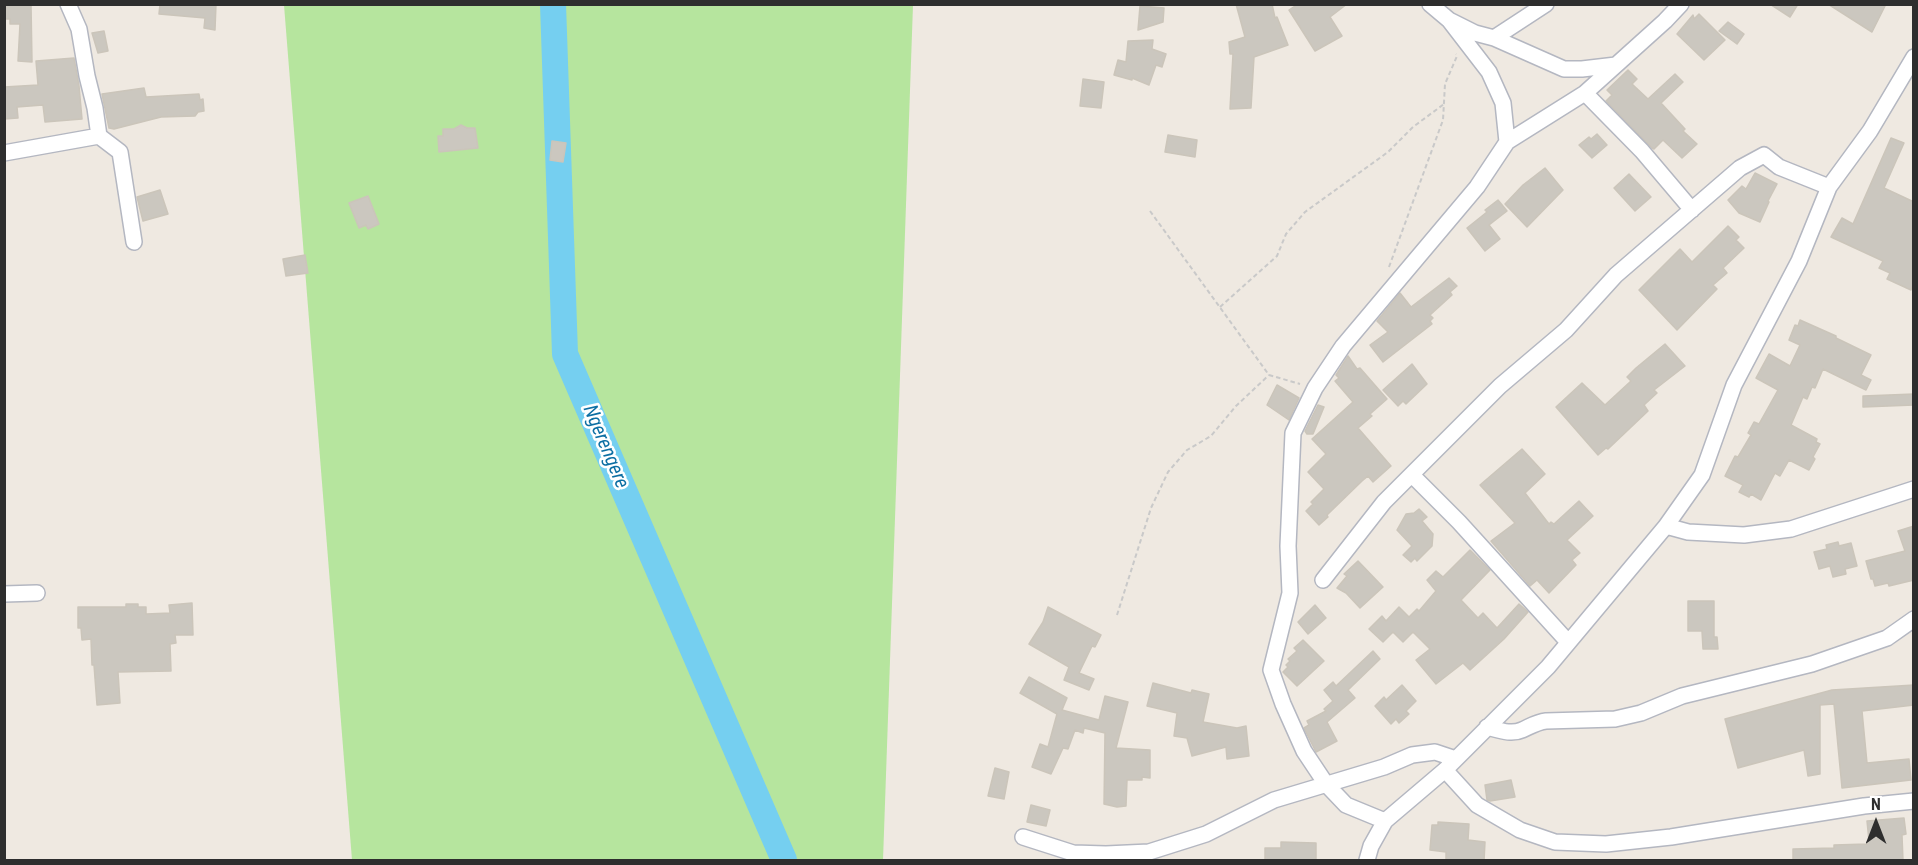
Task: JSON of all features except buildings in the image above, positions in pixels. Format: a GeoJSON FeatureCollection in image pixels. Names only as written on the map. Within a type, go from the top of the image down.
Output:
{"type":"FeatureCollection","features":[{"type":"Feature","properties":{"kind":"street"},"geometry":{"type":"LineString","coordinates":[[68,4],[79,29],[99,136],[120,152],[134,242]]}},
{"type":"Feature","properties":{"kind":"street"},"geometry":{"type":"LineString","coordinates":[[1430,4],[1449,20],[1489,72],[1503,103],[1507,142]]}},
{"type":"Feature","properties":{"kind":"street"},"geometry":{"type":"LineString","coordinates":[[1494,38],[1546,4]]}},
{"type":"Feature","properties":{"kind":"street"},"geometry":{"type":"LineString","coordinates":[[1385,821],[1346,805],[1326,784],[1304,751],[1271,670],[1290,593],[1288,546],[1293,433],[1315,388],[1343,346],[1477,186],[1507,142],[1585,93],[1681,4]]}},
{"type":"Feature","properties":{"kind":"street"},"geometry":{"type":"LineString","coordinates":[[1449,20],[1564,69],[1616,65]]}},
{"type":"Feature","properties":{"kind":"street"},"geometry":{"type":"LineString","coordinates":[[1367,861],[1371,846],[1385,821],[1450,764],[1548,667],[1666,526],[1702,475],[1734,386],[1799,261],[1829,188],[1870,131],[1914,57]]}},
{"type":"Feature","properties":{"kind":"street"},"geometry":{"type":"LineString","coordinates":[[1585,93],[1642,151],[1692,210]]}},
{"type":"Feature","properties":{"kind":"street"},"geometry":{"type":"LineString","coordinates":[[4,153],[99,136]]}},
{"type":"Feature","properties":{"kind":"street"},"geometry":{"type":"LineString","coordinates":[[1323,580],[1384,502],[1500,386],[1566,330],[1616,275],[1740,168],[1764,155],[1779,167],[1829,188]]}},
{"type":"Feature","properties":{"kind":"street"},"geometry":{"type":"LineString","coordinates":[[1412,475],[1459,522],[1568,642]]}},
{"type":"Feature","properties":{"kind":"street"},"geometry":{"type":"LineString","coordinates":[[1666,526],[1688,532],[1744,535],[1791,529],[1914,489]]}},
{"type":"Feature","properties":{"kind":"street"},"geometry":{"type":"LineString","coordinates":[[4,594],[37,593]]}},
{"type":"Feature","properties":{"kind":"street"},"geometry":{"type":"LineString","coordinates":[[1487,727],[1516,732],[1546,721],[1615,719],[1641,713],[1682,696],[1812,664],[1887,638],[1914,619]]}},
{"type":"Feature","properties":{"kind":"street"},"geometry":{"type":"LineString","coordinates":[[1023,837],[1073,853],[1149,852],[1206,834],[1274,800],[1384,767],[1423,752],[1435,752],[1450,764],[1477,805],[1520,830],[1555,842],[1606,844],[1671,837],[1864,806],[1914,801]]}},
{"type":"Feature","properties":{"kind":"path"},"geometry":{"type":"LineString","coordinates":[[1386,295],[1389,265],[1443,120],[1445,84],[1457,56],[1451,46]]}},
{"type":"Feature","properties":{"kind":"path"},"geometry":{"type":"LineString","coordinates":[[1220,307],[1277,256],[1286,234],[1305,212],[1388,152],[1413,127],[1444,104]]}},
{"type":"Feature","properties":{"kind":"path"},"geometry":{"type":"LineString","coordinates":[[1150,212],[1269,375],[1315,388]]}},
{"type":"Feature","properties":{"kind":"path"},"geometry":{"type":"LineString","coordinates":[[1117,615],[1151,508],[1168,472],[1187,450],[1211,436],[1236,406],[1269,375]]}},
{"type":"Feature","properties":{"kind":"green space"},"geometry":{"type":"Polygon","coordinates":[[[284,5],[913,5],[883,860],[352,860],[284,5]]]}},
{"type":"Feature","properties":{"kind":"waterway","name":"Ngerengere"},"geometry":{"type":"LineString","coordinates":[[553,4],[565,354],[784,860]]}}]}
